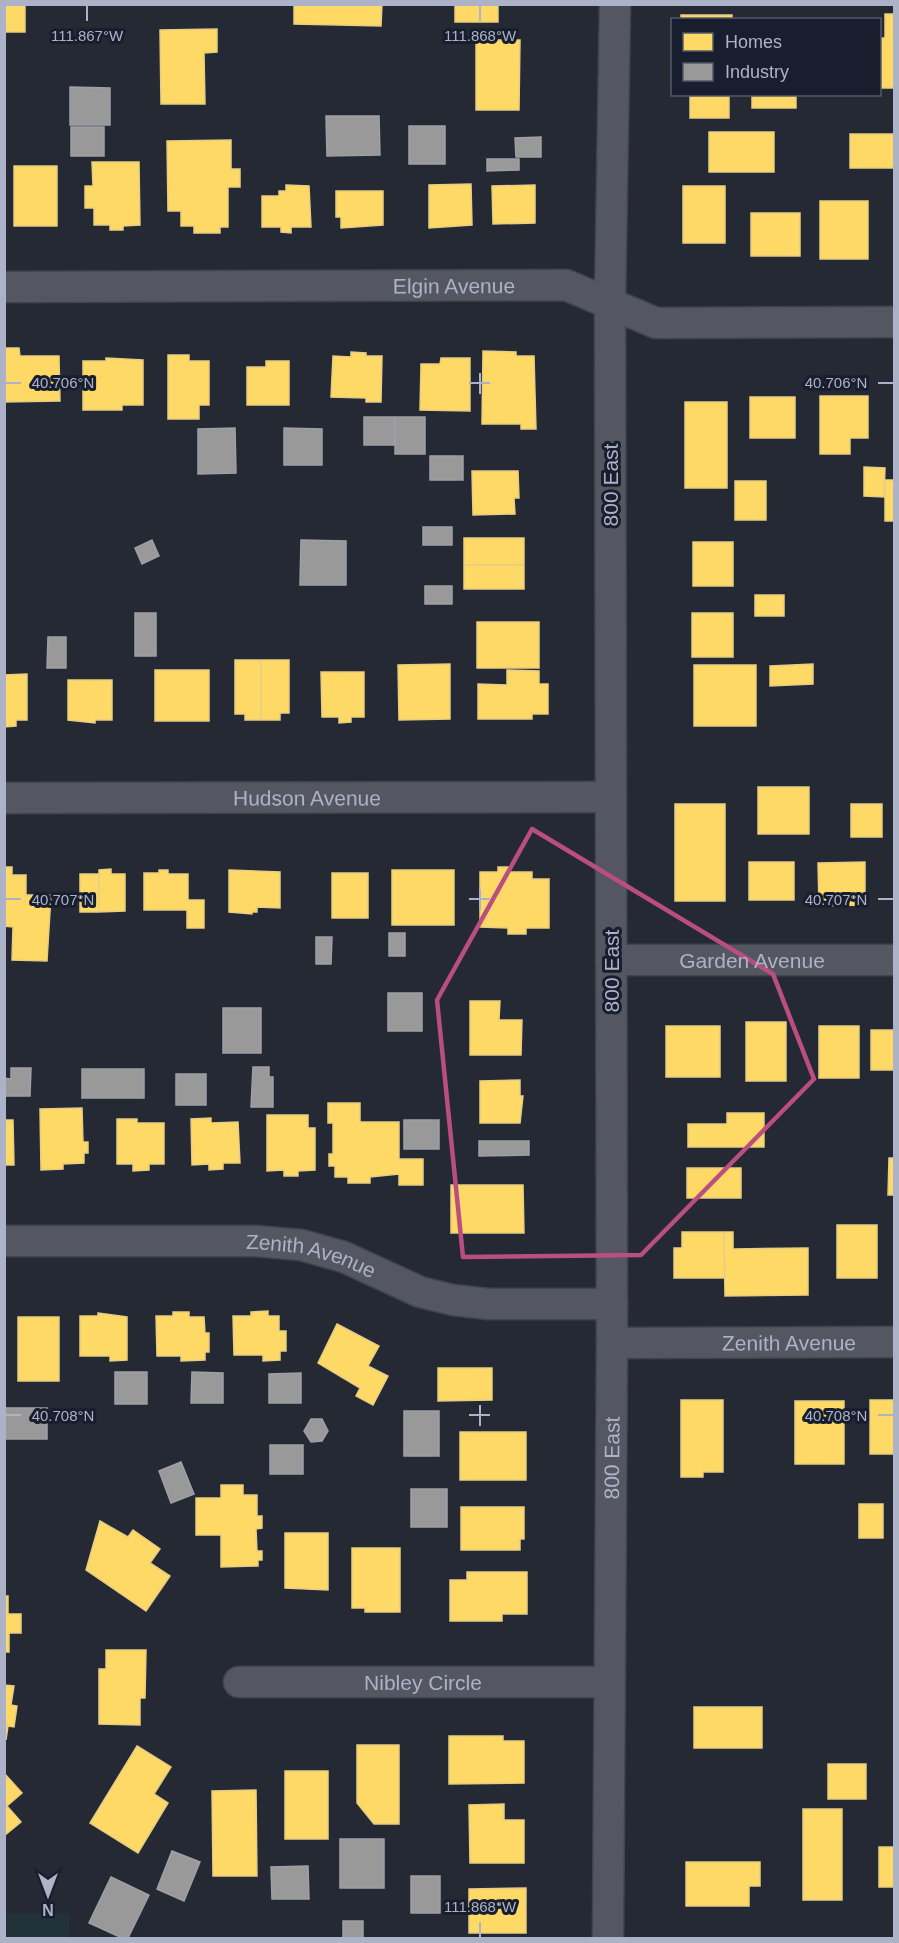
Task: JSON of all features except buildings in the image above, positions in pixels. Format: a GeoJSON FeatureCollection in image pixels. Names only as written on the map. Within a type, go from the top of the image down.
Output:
{"type":"FeatureCollection","features":[{"type":"Feature","properties":{"kind":"street","name":"800 East"},"geometry":{"type":"LineString","coordinates":[[608,1938],[612,1343],[610,303],[615,4]]}},
{"type":"Feature","properties":{"kind":"street","name":"Elgin Avenue"},"geometry":{"type":"LineString","coordinates":[[4,287],[566,285],[656,323],[894,322]]}},
{"type":"Feature","properties":{"kind":"street","name":"Hudson Avenue"},"geometry":{"type":"LineString","coordinates":[[4,798],[610,797]]}},
{"type":"Feature","properties":{"kind":"street","name":"Garden Avenue"},"geometry":{"type":"LineString","coordinates":[[611,960],[894,960]]}},
{"type":"Feature","properties":{"kind":"street","name":"Zenith Avenue"},"geometry":{"type":"LineString","coordinates":[[4,1241],[255,1242],[301,1245],[344,1257],[420,1292],[453,1300],[488,1304],[612,1304]]}},
{"type":"Feature","properties":{"kind":"street","name":"Zenith Avenue"},"geometry":{"type":"LineString","coordinates":[[612,1343],[894,1342]]}},
{"type":"Feature","properties":{"kind":"street","name":"Nibley Circle"},"geometry":{"type":"LineString","coordinates":[[239,1682],[608,1682]]}},
{"type":"Feature","properties":{"kind":"highlighted area"},"geometry":{"type":"Polygon","coordinates":[[[532,829],[773,974],[814,1079],[641,1255],[463,1257],[437,1000],[532,829]]]}},
{"type":"Feature","properties":{"kind":"shaded area"},"geometry":{"type":"Polygon","coordinates":[[[4,1914],[69,1914],[70,1938],[5,1938],[4,1914]]]}}]}
